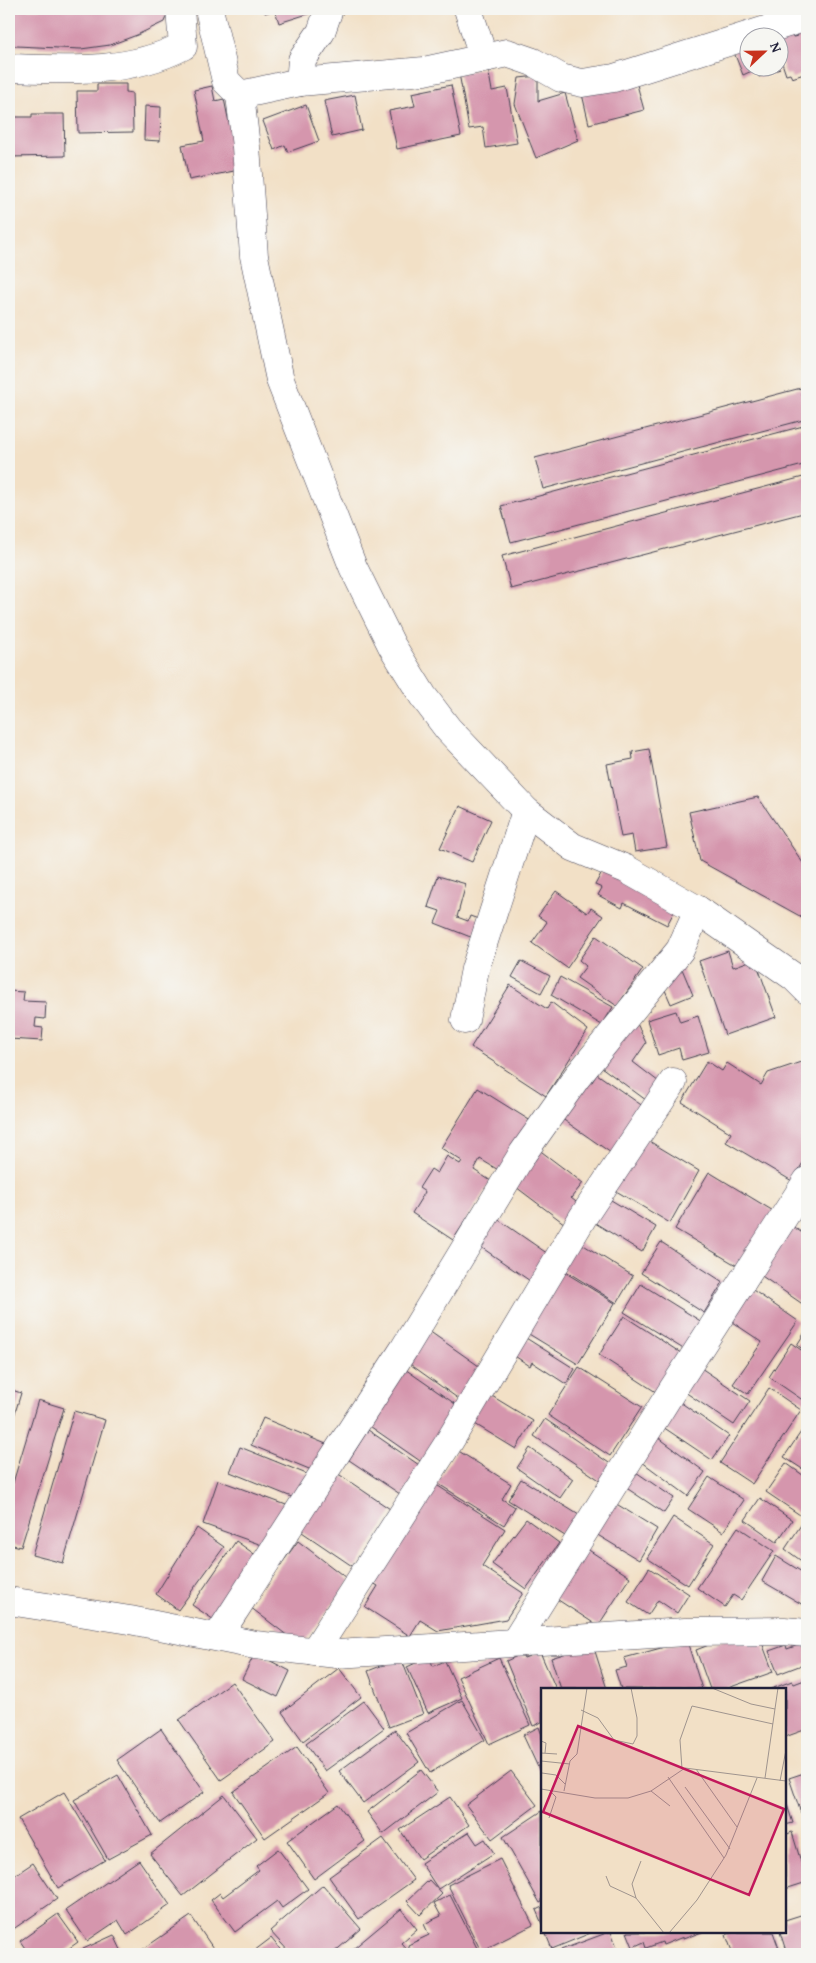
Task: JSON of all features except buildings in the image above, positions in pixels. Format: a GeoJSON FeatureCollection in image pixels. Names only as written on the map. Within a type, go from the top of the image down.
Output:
{"type":"FeatureCollection","features":[{"type":"Feature","properties":{"kind":"street"},"geometry":{"type":"LineString","coordinates":[[9,68],[95,69],[118,67],[163,57],[183,46],[180,9]]}},
{"type":"Feature","properties":{"kind":"street"},"geometry":{"type":"LineString","coordinates":[[209,9],[226,81],[240,95],[254,256],[262,305],[280,380],[353,567],[392,646],[423,696],[448,729],[526,811],[573,847],[626,869],[698,910],[794,977],[807,990]]}},
{"type":"Feature","properties":{"kind":"street"},"geometry":{"type":"LineString","coordinates":[[300,82],[302,60],[321,32],[329,9]]}},
{"type":"Feature","properties":{"kind":"street"},"geometry":{"type":"LineString","coordinates":[[468,9],[484,59]]}},
{"type":"Feature","properties":{"kind":"street"},"geometry":{"type":"LineString","coordinates":[[240,95],[300,82],[424,71],[507,53],[533,62],[561,78],[582,83],[614,78],[807,17]]}},
{"type":"Feature","properties":{"kind":"street"},"geometry":{"type":"LineString","coordinates":[[465,1020],[475,969],[526,811]]}},
{"type":"Feature","properties":{"kind":"street"},"geometry":{"type":"LineString","coordinates":[[218,1636],[404,1349],[523,1154],[577,1077],[680,950],[698,910]]}},
{"type":"Feature","properties":{"kind":"street"},"geometry":{"type":"LineString","coordinates":[[314,1652],[449,1442],[583,1217],[673,1082]]}},
{"type":"Feature","properties":{"kind":"street"},"geometry":{"type":"LineString","coordinates":[[515,1642],[684,1372],[807,1181]]}},
{"type":"Feature","properties":{"kind":"street"},"geometry":{"type":"LineString","coordinates":[[9,1602],[54,1607],[218,1636],[255,1645],[337,1654],[685,1632],[784,1631],[807,1633]]}}]}
